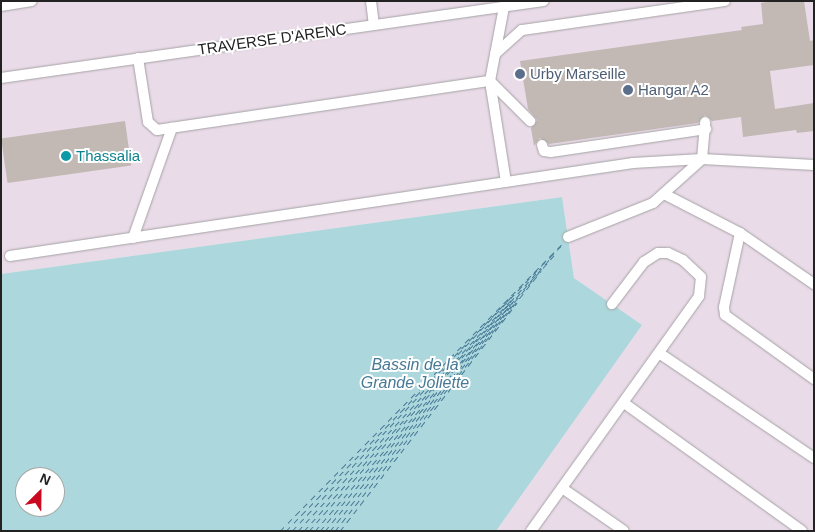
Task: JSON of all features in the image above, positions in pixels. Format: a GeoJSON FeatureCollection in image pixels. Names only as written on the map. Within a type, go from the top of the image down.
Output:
{"type":"FeatureCollection","features":[{"type":"Feature","properties":{"kind":"lane"},"geometry":{"type":"LineString","coordinates":[[1,6],[32,1]]}},
{"type":"Feature","properties":{"kind":"lane"},"geometry":{"type":"LineString","coordinates":[[371,1],[374,24]]}},
{"type":"Feature","properties":{"kind":"lane","name":"TRAVERSE D'ARENC"},"geometry":{"type":"LineString","coordinates":[[1,78],[544,1]]}},
{"type":"Feature","properties":{"kind":"lane"},"geometry":{"type":"LineString","coordinates":[[495,54],[522,30],[725,1]]}},
{"type":"Feature","properties":{"kind":"lane"},"geometry":{"type":"LineString","coordinates":[[504,7],[490,81],[506,182]]}},
{"type":"Feature","properties":{"kind":"lane"},"geometry":{"type":"LineString","coordinates":[[138,58],[148,122],[157,130],[490,81]]}},
{"type":"Feature","properties":{"kind":"lane"},"geometry":{"type":"LineString","coordinates":[[490,81],[530,121]]}},
{"type":"Feature","properties":{"kind":"lane"},"geometry":{"type":"LineString","coordinates":[[542,145],[544,151],[551,152],[705,126],[702,159],[666,195],[653,204],[568,237]]}},
{"type":"Feature","properties":{"kind":"lane"},"geometry":{"type":"LineString","coordinates":[[133,238],[172,128]]}},
{"type":"Feature","properties":{"kind":"lane"},"geometry":{"type":"LineString","coordinates":[[10,256],[633,163],[702,159],[814,165]]}},
{"type":"Feature","properties":{"kind":"lane"},"geometry":{"type":"LineString","coordinates":[[666,195],[740,233],[814,284]]}},
{"type":"Feature","properties":{"kind":"lane"},"geometry":{"type":"LineString","coordinates":[[740,233],[724,307],[725,314],[814,379]]}},
{"type":"Feature","properties":{"kind":"lane"},"geometry":{"type":"LineString","coordinates":[[531,531],[699,296],[702,289],[700,274],[672,255],[658,253],[644,262],[612,304]]}},
{"type":"Feature","properties":{"kind":"lane"},"geometry":{"type":"LineString","coordinates":[[659,352],[814,458]]}},
{"type":"Feature","properties":{"kind":"lane"},"geometry":{"type":"LineString","coordinates":[[624,403],[802,531]]}},
{"type":"Feature","properties":{"kind":"lane"},"geometry":{"type":"LineString","coordinates":[[562,488],[624,531]]}},
{"type":"Feature","properties":{"kind":"shaded area"},"geometry":{"type":"Polygon","coordinates":[[[1,1],[814,1],[814,531],[496,531],[641,325],[574,278],[562,197],[1,274],[1,1]]]}},
{"type":"Feature","properties":{"kind":"water","name":"Bassin de la Grande Joliette"},"geometry":{"type":"Polygon","coordinates":[[[562,197],[574,278],[642,325],[496,531],[1,531],[1,274],[562,197]]]}},
{"type":"Feature","properties":{"kind":"building","name":"Hangar A2"},"geometry":{"type":"Polygon","coordinates":[[[804,1],[810,41],[814,40],[814,65],[770,71],[775,109],[814,103],[814,131],[797,133],[796,130],[743,137],[741,117],[712,121],[705,115],[698,123],[549,144],[540,138],[534,146],[531,128],[537,120],[528,109],[520,61],[742,30],[741,27],[763,24],[761,3],[804,1]]]}},
{"type":"Feature","properties":{"kind":"building","name":"Thassalia"},"geometry":{"type":"Polygon","coordinates":[[[125,121],[131,166],[7,183],[1,138],[125,121]]]}},
{"type":"Feature","properties":{"kind":"ferry route"},"geometry":{"type":"LineString","coordinates":[[280,531],[566,240]]}},
{"type":"Feature","properties":{"kind":"ferry route"},"geometry":{"type":"LineString","coordinates":[[557,250],[563,244]]}},
{"type":"Feature","properties":{"kind":"ferry route"},"geometry":{"type":"LineString","coordinates":[[550,257],[558,249]]}},
{"type":"Feature","properties":{"kind":"ferry route"},"geometry":{"type":"LineString","coordinates":[[543,268],[555,254]]}},
{"type":"Feature","properties":{"kind":"ferry route"},"geometry":{"type":"LineString","coordinates":[[541,266],[551,256]]}},
{"type":"Feature","properties":{"kind":"ferry route"},"geometry":{"type":"LineString","coordinates":[[315,531],[550,259]]}},
{"type":"Feature","properties":{"kind":"ferry route"},"geometry":{"type":"LineString","coordinates":[[292,531],[540,267]]}},
{"type":"Feature","properties":{"kind":"ferry route"},"geometry":{"type":"LineString","coordinates":[[304,531],[541,268]]}},
{"type":"Feature","properties":{"kind":"ferry route"},"geometry":{"type":"LineString","coordinates":[[325,531],[542,269]]}},
{"type":"Feature","properties":{"kind":"ferry route"},"geometry":{"type":"LineString","coordinates":[[335,531],[541,271]]}},
{"type":"Feature","properties":{"kind":"ferry route"},"geometry":{"type":"LineString","coordinates":[[286,531],[512,296]]}},
{"type":"Feature","properties":{"kind":"ferry route"},"geometry":{"type":"LineString","coordinates":[[298,531],[512,299]]}},
{"type":"Feature","properties":{"kind":"ferry route"},"geometry":{"type":"LineString","coordinates":[[309,531],[513,300]]}},
{"type":"Feature","properties":{"kind":"ferry route"},"geometry":{"type":"LineString","coordinates":[[320,531],[514,301]]}},
{"type":"Feature","properties":{"kind":"ferry route"},"geometry":{"type":"LineString","coordinates":[[340,531],[517,303]]}},
{"type":"Feature","properties":{"kind":"ferry route"},"geometry":{"type":"LineString","coordinates":[[330,531],[514,304]]}},
{"type":"Feature","properties":{"kind":"place","name":"Urby Marseille"},"geometry":{"type":"Point","coordinates":[520,74]}},
{"type":"Feature","properties":{"kind":"place","name":"Hangar A2"},"geometry":{"type":"Point","coordinates":[628,90]}},
{"type":"Feature","properties":{"kind":"place","name":"Thassalia"},"geometry":{"type":"Point","coordinates":[66,156]}}]}
